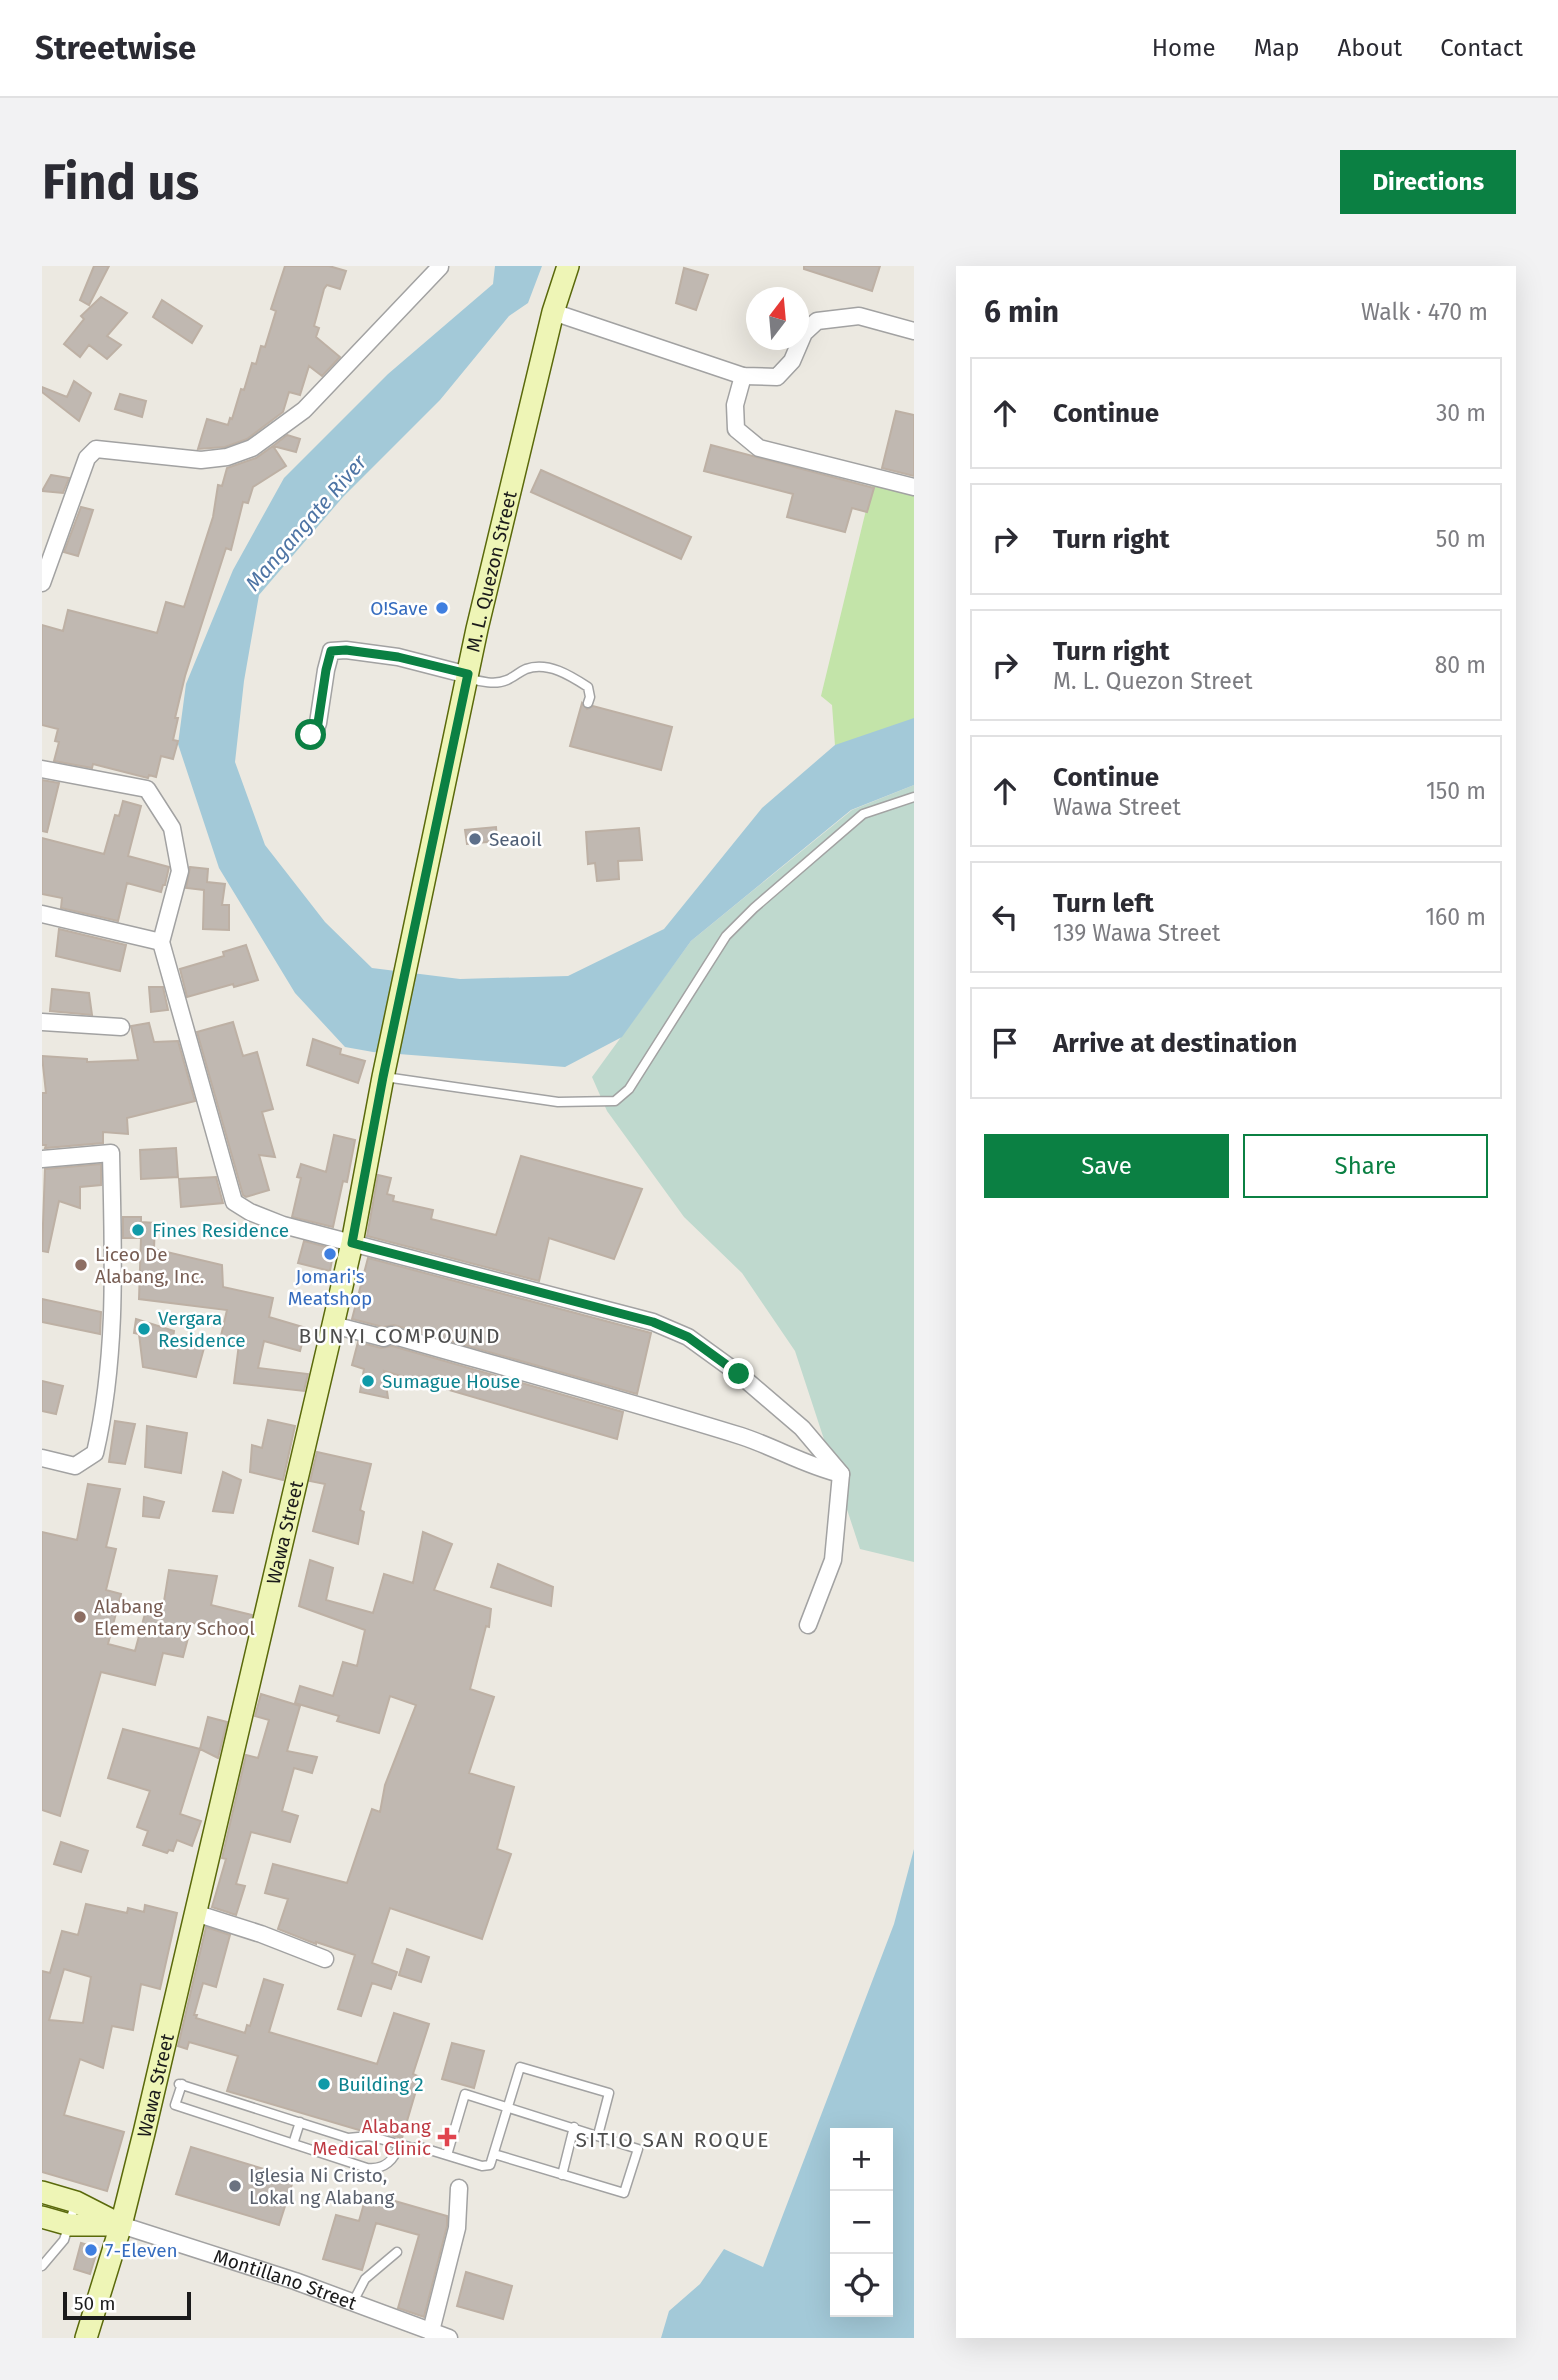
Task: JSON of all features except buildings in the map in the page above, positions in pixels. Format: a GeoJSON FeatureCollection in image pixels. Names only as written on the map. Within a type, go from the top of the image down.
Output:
{"type":"FeatureCollection","features":[{"type":"Feature","properties":{"kind":"main road","name":"M. L. Quezon Street"},"geometry":{"type":"LineString","coordinates":[[426,879],[467,676],[553,312],[568,266]]}},
{"type":"Feature","properties":{"kind":"main road","name":"Wawa Street"},"geometry":{"type":"LineString","coordinates":[[86,2338],[121,2225],[333,1325],[352,1243],[384,1070],[426,879]]}},
{"type":"Feature","properties":{"kind":"main road","name":"Montillano Street"},"geometry":{"type":"LineString","coordinates":[[42,2192],[76,2202],[121,2225]]}},
{"type":"Feature","properties":{"kind":"main road","name":"Montillano Street"},"geometry":{"type":"LineString","coordinates":[[42,2217],[71,2225],[121,2225]]}},
{"type":"Feature","properties":{"kind":"street"},"geometry":{"type":"LineString","coordinates":[[42,583],[87,458],[96,449],[201,460],[227,457],[252,448],[304,410],[440,267]]}},
{"type":"Feature","properties":{"kind":"street"},"geometry":{"type":"LineString","coordinates":[[553,312],[743,376],[777,377],[792,361],[804,333],[817,321],[859,316],[914,331]]}},
{"type":"Feature","properties":{"kind":"street"},"geometry":{"type":"LineString","coordinates":[[743,376],[735,405],[736,429],[759,448],[914,487]]}},
{"type":"Feature","properties":{"kind":"street"},"geometry":{"type":"LineString","coordinates":[[311,735],[318,723],[331,651],[346,650],[398,657],[467,676]]}},
{"type":"Feature","properties":{"kind":"street"},"geometry":{"type":"LineString","coordinates":[[42,769],[147,789],[172,828],[180,871],[161,942],[234,1202],[250,1212],[283,1225],[653,1322],[688,1337],[739,1374],[802,1428],[841,1474],[833,1560],[808,1625]]}},
{"type":"Feature","properties":{"kind":"street"},"geometry":{"type":"LineString","coordinates":[[42,914],[161,942]]}},
{"type":"Feature","properties":{"kind":"street"},"geometry":{"type":"LineString","coordinates":[[42,1022],[121,1027]]}},
{"type":"Feature","properties":{"kind":"street"},"geometry":{"type":"LineString","coordinates":[[42,1159],[111,1153],[114,1310],[104,1410],[95,1453],[75,1466],[42,1458]]}},
{"type":"Feature","properties":{"kind":"street"},"geometry":{"type":"LineString","coordinates":[[333,1325],[384,1338],[391,1335],[625,1402],[744,1437],[821,1469],[841,1474]]}},
{"type":"Feature","properties":{"kind":"street"},"geometry":{"type":"LineString","coordinates":[[195,1913],[261,1934],[325,1959]]}},
{"type":"Feature","properties":{"kind":"street"},"geometry":{"type":"LineString","coordinates":[[432,2334],[457,2228],[459,2188]]}},
{"type":"Feature","properties":{"kind":"street","name":"Montillano Street"},"geometry":{"type":"LineString","coordinates":[[121,2225],[295,2281],[432,2334],[449,2338]]}},
{"type":"Feature","properties":{"kind":"lane"},"geometry":{"type":"LineString","coordinates":[[467,676],[481,682],[503,681],[528,668],[540,667],[565,672],[588,687],[588,703]]}},
{"type":"Feature","properties":{"kind":"lane"},"geometry":{"type":"LineString","coordinates":[[384,1070],[558,1102],[615,1101],[629,1090],[726,936],[754,908],[863,814],[914,797]]}},
{"type":"Feature","properties":{"kind":"lane"},"geometry":{"type":"LineString","coordinates":[[399,2144],[397,2154],[386,2166],[367,2168],[175,2105],[180,2084],[348,2138],[369,2136],[490,2165],[520,2067],[609,2093],[598,2135]]}},
{"type":"Feature","properties":{"kind":"lane"},"geometry":{"type":"LineString","coordinates":[[447,2155],[465,2094],[638,2149],[624,2193],[494,2154]]}},
{"type":"Feature","properties":{"kind":"lane"},"geometry":{"type":"LineString","coordinates":[[293,2144],[300,2122]]}},
{"type":"Feature","properties":{"kind":"lane"},"geometry":{"type":"LineString","coordinates":[[562,2175],[575,2127]]}},
{"type":"Feature","properties":{"kind":"lane"},"geometry":{"type":"LineString","coordinates":[[42,2266],[64,2240],[71,2225],[76,2202]]}},
{"type":"Feature","properties":{"kind":"lane"},"geometry":{"type":"LineString","coordinates":[[353,2302],[365,2279],[397,2252]]}},
{"type":"Feature","properties":{"kind":"green space"},"geometry":{"type":"Polygon","coordinates":[[[874,477],[914,488],[914,724],[836,759],[832,705],[821,696],[874,477]]]}},
{"type":"Feature","properties":{"kind":"green space"},"geometry":{"type":"Polygon","coordinates":[[[914,785],[914,1562],[860,1549],[795,1351],[742,1273],[684,1217],[607,1111],[592,1077],[691,941],[852,810],[914,785]]]}},
{"type":"Feature","properties":{"kind":"water","name":"Mangangate River"},"geometry":{"type":"Polygon","coordinates":[[[495,266],[542,266],[528,303],[509,316],[440,400],[343,497],[259,595],[244,681],[235,762],[265,845],[325,922],[372,968],[460,979],[568,976],[664,929],[762,808],[835,745],[914,718],[914,785],[851,810],[691,941],[622,1037],[565,1067],[373,1052],[345,1047],[295,993],[219,868],[178,744],[186,684],[233,570],[284,478],[388,374],[493,284],[495,266]]]}},
{"type":"Feature","properties":{"kind":"water"},"geometry":{"type":"Polygon","coordinates":[[[914,1849],[914,2338],[661,2338],[669,2311],[700,2284],[724,2249],[763,2267],[894,1924],[914,1849]]]}},
{"type":"Feature","properties":{"kind":"place","name":"O!Save"},"geometry":{"type":"Point","coordinates":[442,608]}},
{"type":"Feature","properties":{"kind":"place","name":"Seaoil"},"geometry":{"type":"Point","coordinates":[475,839]}},
{"type":"Feature","properties":{"kind":"place","name":"Fines Residence"},"geometry":{"type":"Point","coordinates":[138,1230]}},
{"type":"Feature","properties":{"kind":"place","name":"Jomari's Meatshop"},"geometry":{"type":"Point","coordinates":[330,1254]}},
{"type":"Feature","properties":{"kind":"place","name":"Liceo De Alabang, Inc."},"geometry":{"type":"Point","coordinates":[81,1265]}},
{"type":"Feature","properties":{"kind":"place","name":"Vergara Residence"},"geometry":{"type":"Point","coordinates":[144,1329]}},
{"type":"Feature","properties":{"kind":"place","name":"Sumague House"},"geometry":{"type":"Point","coordinates":[368,1381]}},
{"type":"Feature","properties":{"kind":"place","name":"Alabang Elementary School"},"geometry":{"type":"Point","coordinates":[80,1617]}},
{"type":"Feature","properties":{"kind":"place","name":"Building 2"},"geometry":{"type":"Point","coordinates":[324,2084]}},
{"type":"Feature","properties":{"kind":"place","name":"Alabang Medical Clinic"},"geometry":{"type":"Point","coordinates":[447,2137]}},
{"type":"Feature","properties":{"kind":"place","name":"Iglesia Ni Cristo, Lokal ng Alabang"},"geometry":{"type":"Point","coordinates":[235,2186]}},
{"type":"Feature","properties":{"kind":"place","name":"7-Eleven"},"geometry":{"type":"Point","coordinates":[91,2250]}},
{"type":"Feature","properties":{"kind":"district","name":"BUNYI COMPOUND"},"geometry":{"type":"Point","coordinates":[400,1336]}},
{"type":"Feature","properties":{"kind":"district","name":"SITIO SAN ROQUE"},"geometry":{"type":"Point","coordinates":[673,2140]}},
{"type":"Feature","properties":{"kind":"route"},"geometry":{"type":"LineString","coordinates":[[311,735],[318,723],[329,654],[336,649],[398,657],[468,674],[383,1077],[352,1243],[653,1322],[688,1337],[739,1374]]}}]}
